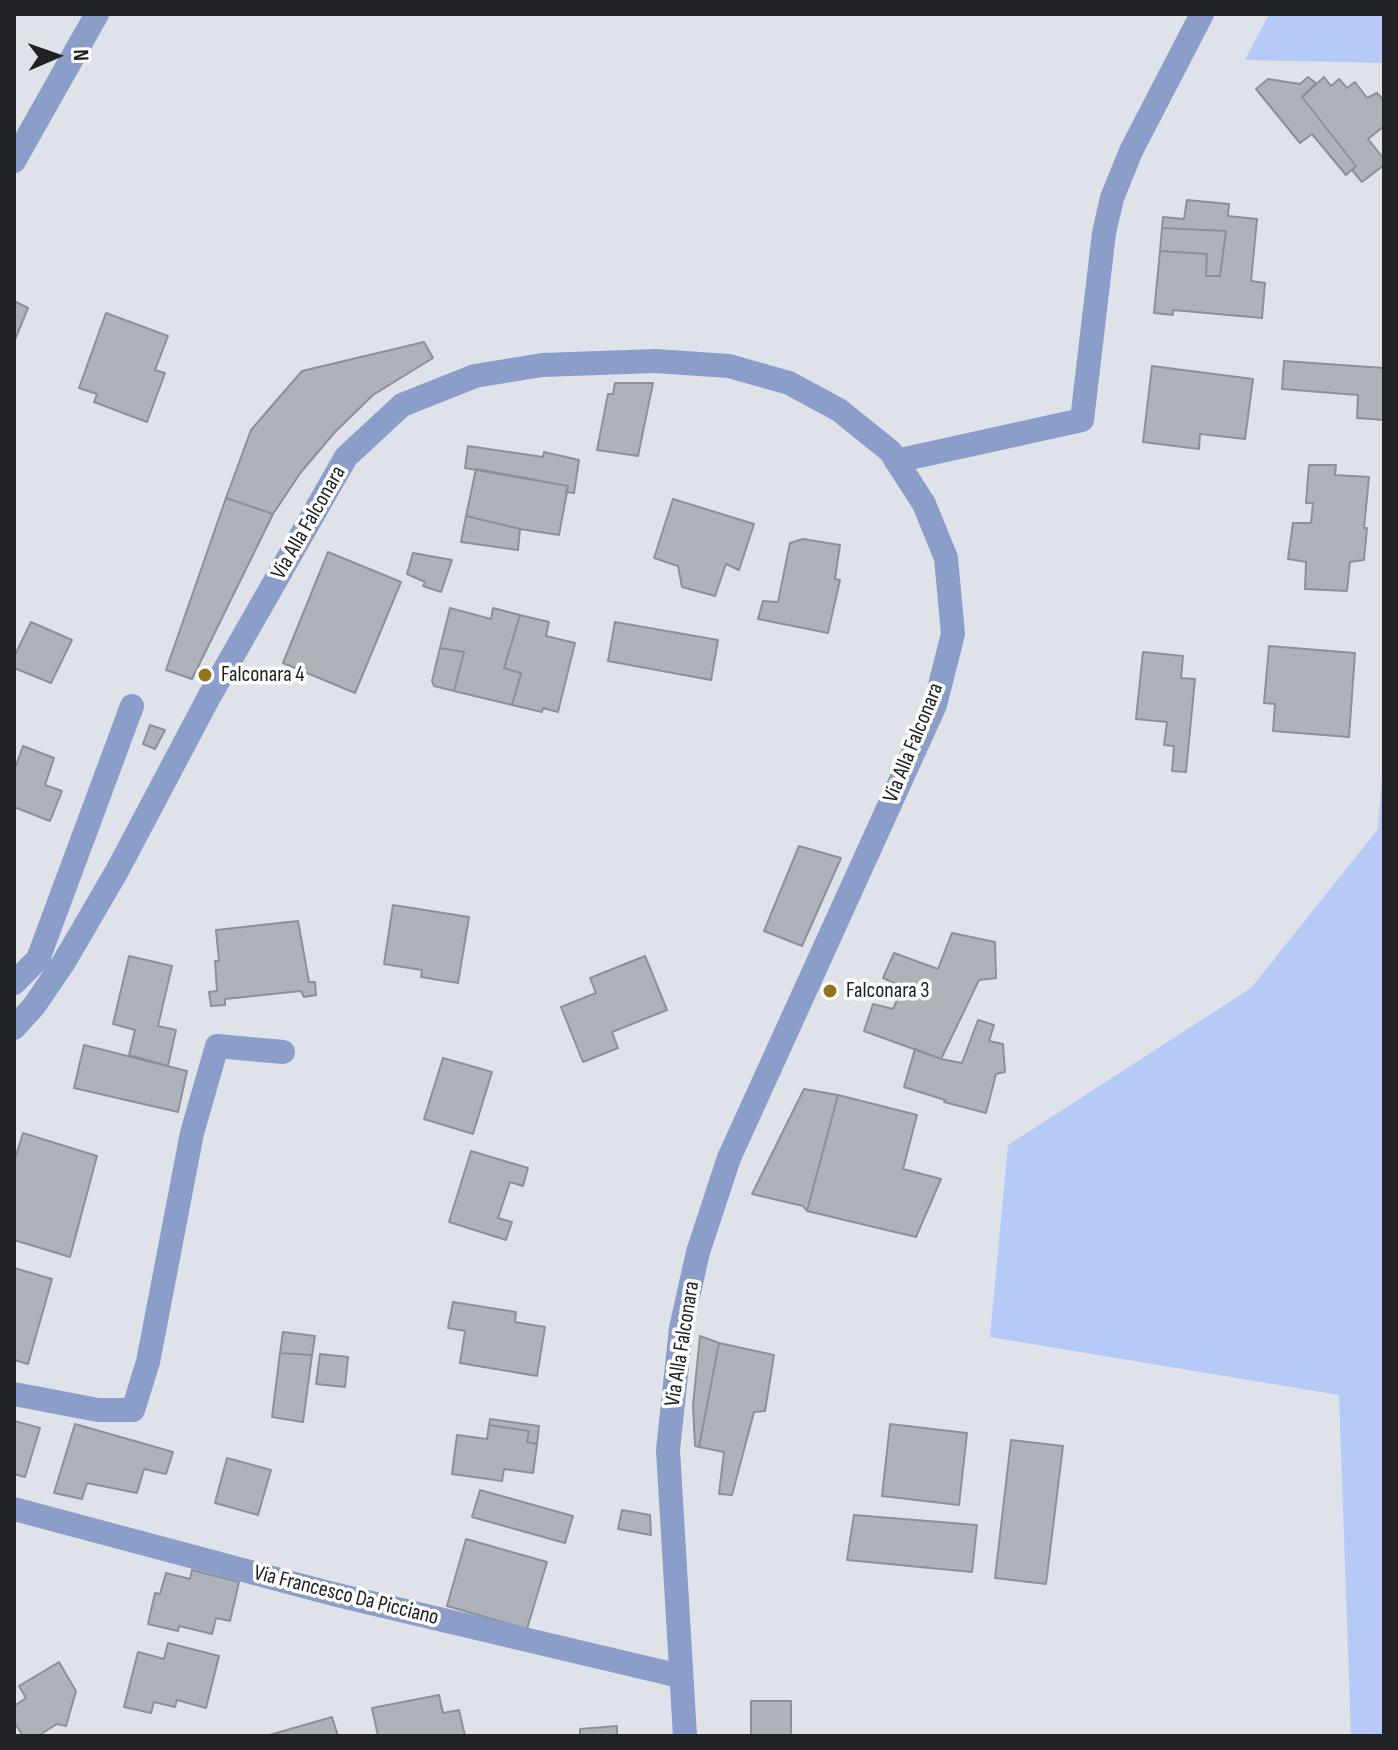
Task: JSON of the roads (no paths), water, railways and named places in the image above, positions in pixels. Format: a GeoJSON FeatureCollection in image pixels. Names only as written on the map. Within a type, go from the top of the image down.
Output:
{"type":"FeatureCollection","features":[{"type":"Feature","properties":{"kind":"street"},"geometry":{"type":"LineString","coordinates":[[14,161],[97,14]]}},
{"type":"Feature","properties":{"kind":"street"},"geometry":{"type":"LineString","coordinates":[[896,461],[1082,420],[1104,233],[1112,198],[1131,151],[1202,14]]}},
{"type":"Feature","properties":{"kind":"street","name":"Via Alla Falconara"},"geometry":{"type":"LineString","coordinates":[[14,1028],[34,1006],[72,949],[209,697],[346,457],[402,405],[475,376],[542,365],[655,361],[729,366],[789,383],[839,410],[890,451],[924,504],[946,558],[953,634],[935,705],[729,1158],[698,1252],[681,1328],[668,1450],[685,1736]]}},
{"type":"Feature","properties":{"kind":"street"},"geometry":{"type":"LineString","coordinates":[[14,983],[38,959],[132,706]]}},
{"type":"Feature","properties":{"kind":"street"},"geometry":{"type":"LineString","coordinates":[[14,1394],[98,1410],[133,1410],[148,1362],[192,1133],[217,1046],[283,1052]]}},
{"type":"Feature","properties":{"kind":"street","name":"Via Francesco Da Picciano"},"geometry":{"type":"LineString","coordinates":[[14,1509],[333,1594],[680,1676]]}},
{"type":"Feature","properties":{"kind":"place","name":"Falconara 4"},"geometry":{"type":"Point","coordinates":[205,675]}},
{"type":"Feature","properties":{"kind":"place","name":"Falconara 3"},"geometry":{"type":"Point","coordinates":[830,991]}}]}
